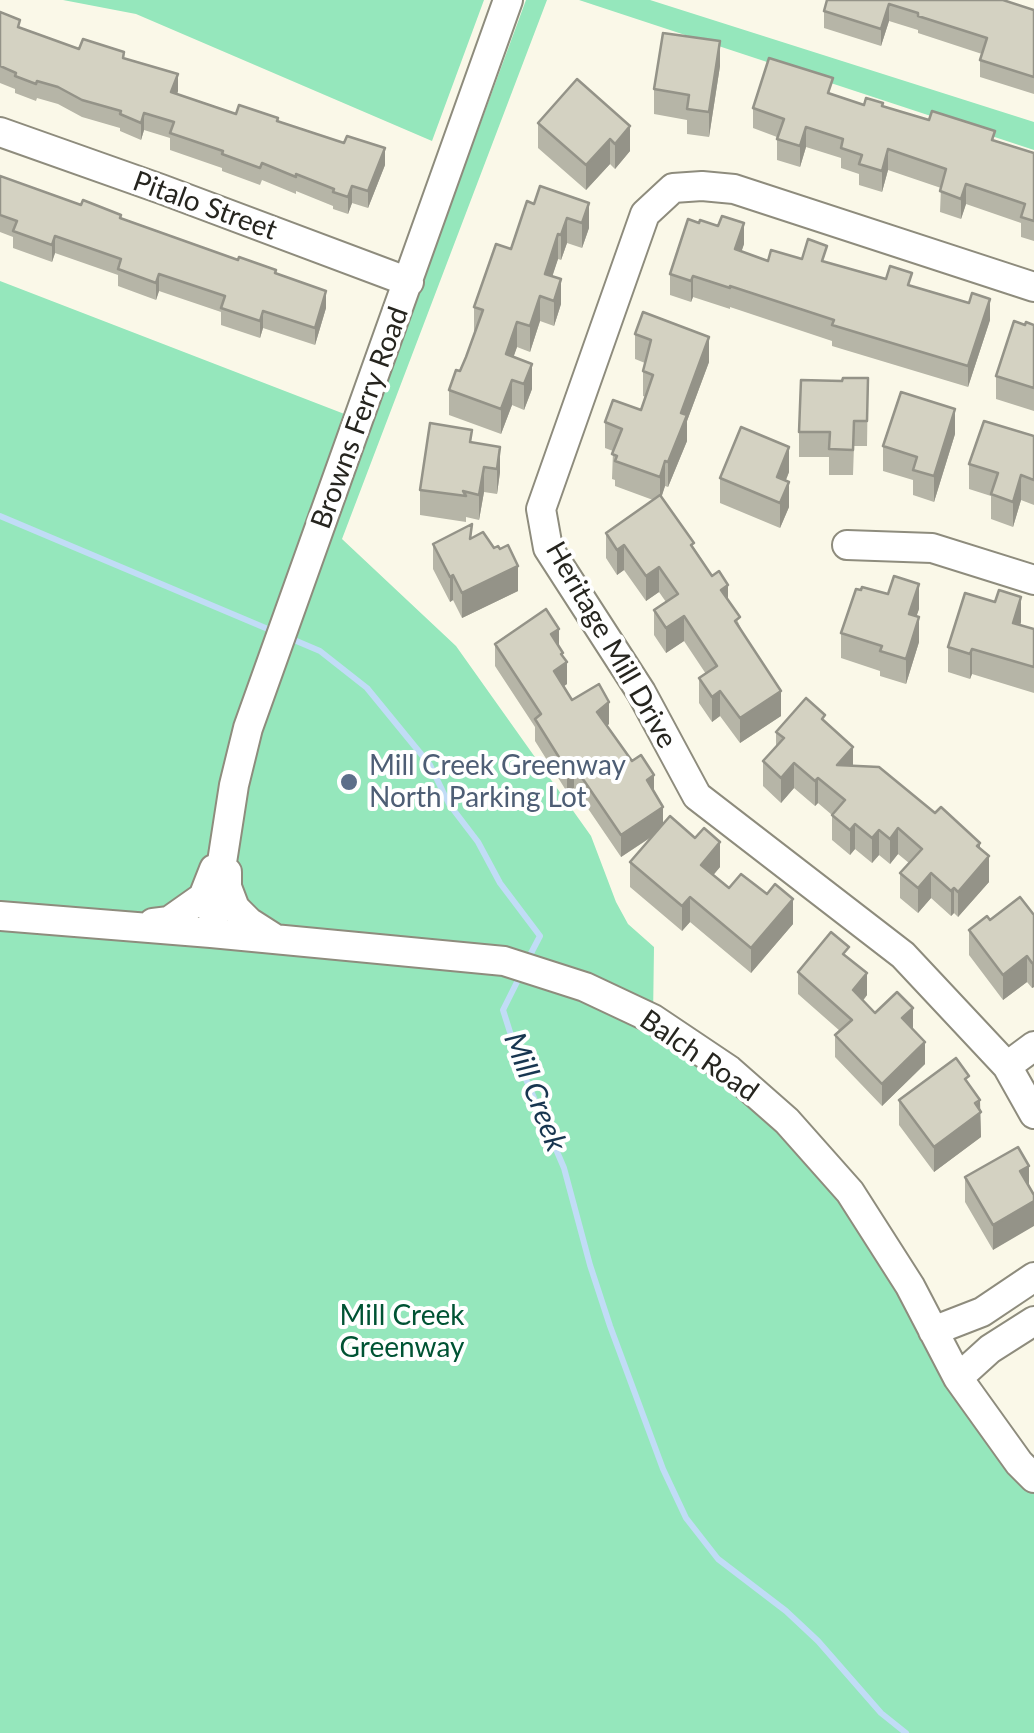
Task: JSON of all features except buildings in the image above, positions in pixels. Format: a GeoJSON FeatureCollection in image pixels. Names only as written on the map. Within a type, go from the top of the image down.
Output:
{"type":"FeatureCollection","features":[{"type":"Feature","properties":{"kind":"street","name":"Browns Ferry Road"},"geometry":{"type":"LineString","coordinates":[[211,933],[234,785],[248,728],[508,0]]}},
{"type":"Feature","properties":{"kind":"street","name":"Pitalo Street"},"geometry":{"type":"LineString","coordinates":[[0,132],[409,282]]}},
{"type":"Feature","properties":{"kind":"street","name":"Heritage Mill Drive"},"geometry":{"type":"LineString","coordinates":[[1034,287],[734,190],[673,188],[645,214],[541,508],[548,548],[641,692],[697,796],[903,955],[1007,1066],[1034,1114]]}},
{"type":"Feature","properties":{"kind":"street"},"geometry":{"type":"LineString","coordinates":[[848,545],[932,548],[1034,580]]}},
{"type":"Feature","properties":{"kind":"street","name":"Browns Ferry Road"},"geometry":{"type":"LineString","coordinates":[[128,927],[170,921],[202,896],[226,840]]}},
{"type":"Feature","properties":{"kind":"street","name":"Browns Ferry Road"},"geometry":{"type":"LineString","coordinates":[[226,840],[228,887],[235,908],[278,940]]}},
{"type":"Feature","properties":{"kind":"street","name":"Balch Road"},"geometry":{"type":"LineString","coordinates":[[0,916],[504,961],[584,986],[653,1019],[730,1070],[786,1121],[850,1192],[910,1286],[958,1378],[1034,1478]]}},
{"type":"Feature","properties":{"kind":"street"},"geometry":{"type":"LineString","coordinates":[[1007,1066],[1034,1046]]}},
{"type":"Feature","properties":{"kind":"street"},"geometry":{"type":"LineString","coordinates":[[932,1331],[982,1312],[1034,1277]]}},
{"type":"Feature","properties":{"kind":"street"},"geometry":{"type":"LineString","coordinates":[[958,1378],[990,1348],[1034,1321]]}},
{"type":"Feature","properties":{"kind":"green space"},"geometry":{"type":"Polygon","coordinates":[[[63,0],[484,0],[432,141],[136,14],[63,0]]]}},
{"type":"Feature","properties":{"kind":"green space","name":"Mill Creek Greenway"},"geometry":{"type":"Polygon","coordinates":[[[526,0],[547,0],[342,539],[456,646],[591,836],[628,924],[654,947],[653,1019],[787,1121],[1034,1478],[1034,1733],[0,1733],[0,281],[360,420],[330,532],[526,0]]]}},
{"type":"Feature","properties":{"kind":"green space"},"geometry":{"type":"Polygon","coordinates":[[[579,0],[650,0],[1034,122],[1034,150],[579,0]]]}},
{"type":"Feature","properties":{"kind":"waterway","name":"Mill Creek"},"geometry":{"type":"LineString","coordinates":[[0,516],[275,632]]}},
{"type":"Feature","properties":{"kind":"waterway","name":"Mill Creek"},"geometry":{"type":"LineString","coordinates":[[287,637],[320,651],[367,688],[430,765],[449,804],[540,936],[527,961]]}},
{"type":"Feature","properties":{"kind":"waterway","name":"Mill Creek"},"geometry":{"type":"LineString","coordinates":[[522,972],[503,1010],[522,1070],[564,1168],[610,1326],[663,1469],[686,1518],[718,1559],[786,1611],[881,1713],[906,1733]]}},
{"type":"Feature","properties":{"kind":"place","name":"Mill Creek Greenway North Parking Lot"},"geometry":{"type":"Point","coordinates":[349,782]}}]}
